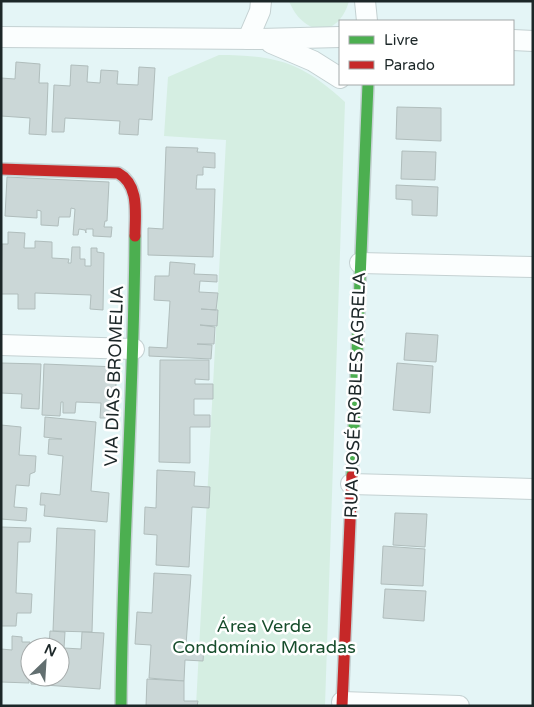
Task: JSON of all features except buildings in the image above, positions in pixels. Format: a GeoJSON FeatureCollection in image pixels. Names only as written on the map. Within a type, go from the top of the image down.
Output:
{"type":"FeatureCollection","features":[{"type":"Feature","properties":{"kind":"street"},"geometry":{"type":"LineString","coordinates":[[254,39],[261,1]]}},
{"type":"Feature","properties":{"kind":"street"},"geometry":{"type":"LineString","coordinates":[[365,1],[367,20]]}},
{"type":"Feature","properties":{"kind":"street"},"geometry":{"type":"LineString","coordinates":[[1,37],[254,39],[339,37]]}},
{"type":"Feature","properties":{"kind":"street"},"geometry":{"type":"LineString","coordinates":[[254,39],[296,53],[339,77]]}},
{"type":"Feature","properties":{"kind":"street"},"geometry":{"type":"LineString","coordinates":[[514,40],[533,41]]}},
{"type":"Feature","properties":{"kind":"street"},"geometry":{"type":"LineString","coordinates":[[352,85],[367,90]]}},
{"type":"Feature","properties":{"kind":"street","name":"RUA JOSÉ ROBLES AGRELA"},"geometry":{"type":"LineString","coordinates":[[342,704],[367,90]]}},
{"type":"Feature","properties":{"kind":"street","name":"VIA DIAS BROMELIA"},"geometry":{"type":"LineString","coordinates":[[1,168],[118,173],[128,178],[133,184],[135,204],[134,349],[122,600],[121,706]]}},
{"type":"Feature","properties":{"kind":"street"},"geometry":{"type":"LineString","coordinates":[[360,263],[533,267]]}},
{"type":"Feature","properties":{"kind":"street"},"geometry":{"type":"LineString","coordinates":[[1,346],[134,349]]}},
{"type":"Feature","properties":{"kind":"street"},"geometry":{"type":"LineString","coordinates":[[351,484],[533,489]]}},
{"type":"Feature","properties":{"kind":"street"},"geometry":{"type":"LineString","coordinates":[[342,704],[460,706]]}},
{"type":"Feature","properties":{"kind":"green space"},"geometry":{"type":"Polygon","coordinates":[[[289,1],[349,1],[344,14],[337,22],[329,27],[320,29],[311,27],[303,21],[295,13],[289,1]]]}},
{"type":"Feature","properties":{"kind":"green space","name":"Área Verde Condomínio Moradas"},"geometry":{"type":"Polygon","coordinates":[[[219,55],[257,57],[288,64],[316,78],[345,102],[325,706],[196,706],[226,140],[164,136],[168,77],[219,55]]]}},
{"type":"Feature","properties":{"kind":"traffic: fast"},"geometry":{"type":"LineString","coordinates":[[352,476],[368,85]]}},
{"type":"Feature","properties":{"kind":"traffic: fast"},"geometry":{"type":"LineString","coordinates":[[121,706],[123,588],[133,354],[135,236]]}},
{"type":"Feature","properties":{"kind":"traffic: jam"},"geometry":{"type":"LineString","coordinates":[[1,169],[118,173],[125,178],[133,192],[135,201],[135,236]]}},
{"type":"Feature","properties":{"kind":"traffic: jam"},"geometry":{"type":"LineString","coordinates":[[342,706],[352,476]]}}]}
